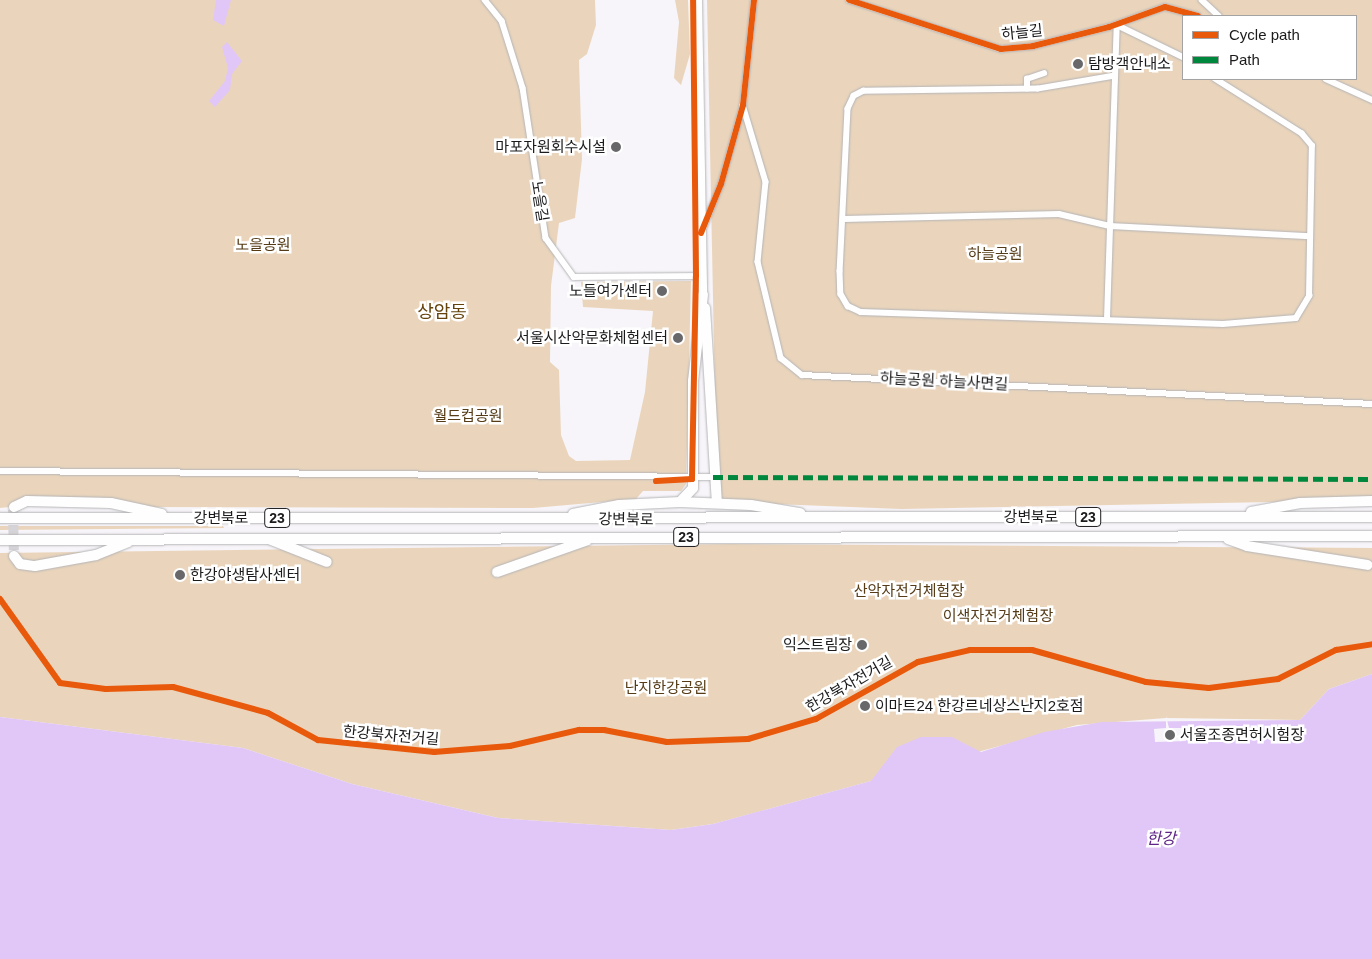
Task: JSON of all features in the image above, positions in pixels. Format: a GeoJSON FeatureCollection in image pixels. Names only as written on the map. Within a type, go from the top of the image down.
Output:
{"type":"FeatureCollection","features":[{"type":"Feature","properties":{"kind":"highway"},"geometry":{"type":"LineString","coordinates":[[703,295],[710,348],[713,477],[716,503]]}},
{"type":"Feature","properties":{"kind":"highway"},"geometry":{"type":"LineString","coordinates":[[680,502],[689,497],[693,477],[695,348],[703,295]]}},
{"type":"Feature","properties":{"kind":"highway"},"geometry":{"type":"LineString","coordinates":[[695,348],[710,348]]}},
{"type":"Feature","properties":{"kind":"highway"},"geometry":{"type":"LineString","coordinates":[[1221,517],[1300,503],[1372,501]]}},
{"type":"Feature","properties":{"kind":"highway"},"geometry":{"type":"LineString","coordinates":[[14,507],[27,502],[111,503],[185,518]]}},
{"type":"Feature","properties":{"kind":"highway"},"geometry":{"type":"LineString","coordinates":[[554,517],[619,505],[680,502],[716,503],[825,517]]}},
{"type":"Feature","properties":{"kind":"highway","name":"강변북로"},"geometry":{"type":"LineString","coordinates":[[0,518],[1221,517],[1372,515]]}},
{"type":"Feature","properties":{"kind":"highway"},"geometry":{"type":"LineString","coordinates":[[1222,536],[1247,546],[1368,565]]}},
{"type":"Feature","properties":{"kind":"highway","name":"강변북로"},"geometry":{"type":"LineString","coordinates":[[0,540],[135,540],[263,537],[1372,536]]}},
{"type":"Feature","properties":{"kind":"highway"},"geometry":{"type":"LineString","coordinates":[[263,537],[327,562]]}},
{"type":"Feature","properties":{"kind":"highway"},"geometry":{"type":"LineString","coordinates":[[497,572],[602,537]]}},
{"type":"Feature","properties":{"kind":"highway"},"geometry":{"type":"LineString","coordinates":[[14,556],[20,564],[34,566],[96,555],[135,540]]}},
{"type":"Feature","properties":{"kind":"street","name":"노을길"},"geometry":{"type":"LineString","coordinates":[[485,0],[502,20],[523,88],[546,238],[574,277],[702,276]]}},
{"type":"Feature","properties":{"kind":"street"},"geometry":{"type":"LineString","coordinates":[[698,0],[703,295]]}},
{"type":"Feature","properties":{"kind":"street"},"geometry":{"type":"LineString","coordinates":[[701,233],[721,184],[743,105],[754,0]]}},
{"type":"Feature","properties":{"kind":"street","name":"하늘길"},"geometry":{"type":"LineString","coordinates":[[849,0],[1001,49],[1033,46],[1117,25],[1165,7],[1194,15]]}},
{"type":"Feature","properties":{"kind":"street"},"geometry":{"type":"LineString","coordinates":[[1202,0],[1218,15]]}},
{"type":"Feature","properties":{"kind":"street"},"geometry":{"type":"LineString","coordinates":[[1107,319],[1117,25],[1182,57]]}},
{"type":"Feature","properties":{"kind":"street"},"geometry":{"type":"LineString","coordinates":[[1027,89],[1027,79],[1044,74]]}},
{"type":"Feature","properties":{"kind":"street"},"geometry":{"type":"LineString","coordinates":[[1116,76],[1027,89],[864,91],[854,96],[848,109],[841,294],[848,306],[861,312],[1225,324],[1296,318],[1309,296],[1312,146],[1302,134],[1217,80]]}},
{"type":"Feature","properties":{"kind":"street"},"geometry":{"type":"LineString","coordinates":[[1328,80],[1372,100]]}},
{"type":"Feature","properties":{"kind":"street","name":"하늘공원 하늘사면길"},"geometry":{"type":"LineString","coordinates":[[743,105],[766,182],[758,262],[781,358],[802,375],[1372,404]]}},
{"type":"Feature","properties":{"kind":"street"},"geometry":{"type":"LineString","coordinates":[[844,219],[1059,214],[1110,226],[1310,236]]}},
{"type":"Feature","properties":{"kind":"street"},"geometry":{"type":"LineString","coordinates":[[0,471],[713,477]]}},
{"type":"Feature","properties":{"kind":"green space","name":"노을공원"},"geometry":{"type":"Polygon","coordinates":[[[0,0],[595,0],[596,25],[587,54],[579,60],[582,159],[575,218],[559,223],[551,286],[550,362],[559,370],[561,435],[569,456],[576,461],[630,460],[645,392],[653,311],[583,307],[581,282],[691,281],[686,484],[681,491],[643,491],[636,499],[533,508],[138,507],[47,503],[0,508],[0,0]]]}},
{"type":"Feature","properties":{"kind":"green space"},"geometry":{"type":"Polygon","coordinates":[[[675,0],[688,0],[690,54],[681,85],[674,78],[679,22],[675,0]]]}},
{"type":"Feature","properties":{"kind":"green space","name":"하늘공원"},"geometry":{"type":"Polygon","coordinates":[[[707,0],[1372,0],[1372,500],[901,509],[723,502],[717,497],[707,0]]]}},
{"type":"Feature","properties":{"kind":"green space"},"geometry":{"type":"Polygon","coordinates":[[[0,526],[223,526],[224,528],[0,530],[0,526]]]}},
{"type":"Feature","properties":{"kind":"green space","name":"난지한강공원"},"geometry":{"type":"Polygon","coordinates":[[[730,544],[1372,548],[1372,674],[1329,689],[1300,720],[1166,718],[1077,725],[713,824],[671,830],[498,818],[352,784],[243,748],[0,717],[0,553],[730,544]]]}},
{"type":"Feature","properties":{"kind":"water"},"geometry":{"type":"Polygon","coordinates":[[[216,0],[231,0],[224,26],[213,20],[216,0]]]}},
{"type":"Feature","properties":{"kind":"water"},"geometry":{"type":"Polygon","coordinates":[[[227,42],[242,61],[232,74],[230,90],[215,107],[209,101],[225,81],[228,68],[222,47],[227,42]]]}},
{"type":"Feature","properties":{"kind":"water","name":"한강"},"geometry":{"type":"Polygon","coordinates":[[[1372,674],[1372,959],[0,959],[0,717],[243,748],[352,784],[498,818],[671,830],[713,824],[871,781],[897,747],[921,737],[952,737],[981,752],[1044,732],[1102,722],[1300,720],[1329,689],[1372,674]]]}},
{"type":"Feature","properties":{"kind":"pier","name":"서울조종면허시험장"},"geometry":{"type":"Polygon","coordinates":[[[1166,716],[1169,728],[1185,728],[1186,741],[1155,742],[1154,729],[1166,728],[1166,716]]]}},
{"type":"Feature","properties":{"kind":"tunnel"},"geometry":{"type":"LineString","coordinates":[[13,510],[14,556]]}},
{"type":"Feature","properties":{"kind":"marked path"},"geometry":{"type":"LineString","coordinates":[[713,477],[1372,479]]}},
{"type":"Feature","properties":{"kind":"cycle path"},"geometry":{"type":"LineString","coordinates":[[656,481],[692,479],[696,276],[693,0]]}},
{"type":"Feature","properties":{"kind":"cycle path"},"geometry":{"type":"LineString","coordinates":[[701,233],[721,184],[743,105],[754,0]]}},
{"type":"Feature","properties":{"kind":"cycle path"},"geometry":{"type":"LineString","coordinates":[[849,0],[1001,49],[1033,46],[1109,27],[1165,7],[1194,15]]}},
{"type":"Feature","properties":{"kind":"cycle path","name":"한강북자전거길"},"geometry":{"type":"LineString","coordinates":[[0,599],[60,683],[106,689],[173,687],[268,713],[318,740],[434,752],[510,746],[579,730],[604,730],[667,742],[748,739],[816,719],[918,662],[970,650],[1032,650],[1146,682],[1209,688],[1278,679],[1336,650],[1372,644]]}},
{"type":"Feature","properties":{"kind":"place","name":"탐방객안내소"},"geometry":{"type":"Point","coordinates":[1078,64]}},
{"type":"Feature","properties":{"kind":"place","name":"마포자원회수시설"},"geometry":{"type":"Point","coordinates":[616,147]}},
{"type":"Feature","properties":{"kind":"place","name":"노들여가센터"},"geometry":{"type":"Point","coordinates":[662,291]}},
{"type":"Feature","properties":{"kind":"place","name":"서울시산악문화체험센터"},"geometry":{"type":"Point","coordinates":[678,338]}},
{"type":"Feature","properties":{"kind":"place","name":"한강야생탐사센터"},"geometry":{"type":"Point","coordinates":[180,575]}},
{"type":"Feature","properties":{"kind":"place","name":"익스트림장"},"geometry":{"type":"Point","coordinates":[862,645]}},
{"type":"Feature","properties":{"kind":"place","name":"이마트24 한강르네상스난지2호점"},"geometry":{"type":"Point","coordinates":[865,706]}},
{"type":"Feature","properties":{"kind":"place","name":"서울조종면허시험장"},"geometry":{"type":"Point","coordinates":[1170,735]}},
{"type":"Feature","properties":{"kind":"district","name":"상암동"},"geometry":{"type":"Point","coordinates":[442,312]}},
{"type":"Feature","properties":{"kind":"park label","name":"월드컵공원"},"geometry":{"type":"Point","coordinates":[468,416]}},
{"type":"Feature","properties":{"kind":"park label","name":"산악자전거체험장"},"geometry":{"type":"Point","coordinates":[909,591]}},
{"type":"Feature","properties":{"kind":"park label","name":"이색자전거체험장"},"geometry":{"type":"Point","coordinates":[998,616]}}]}
